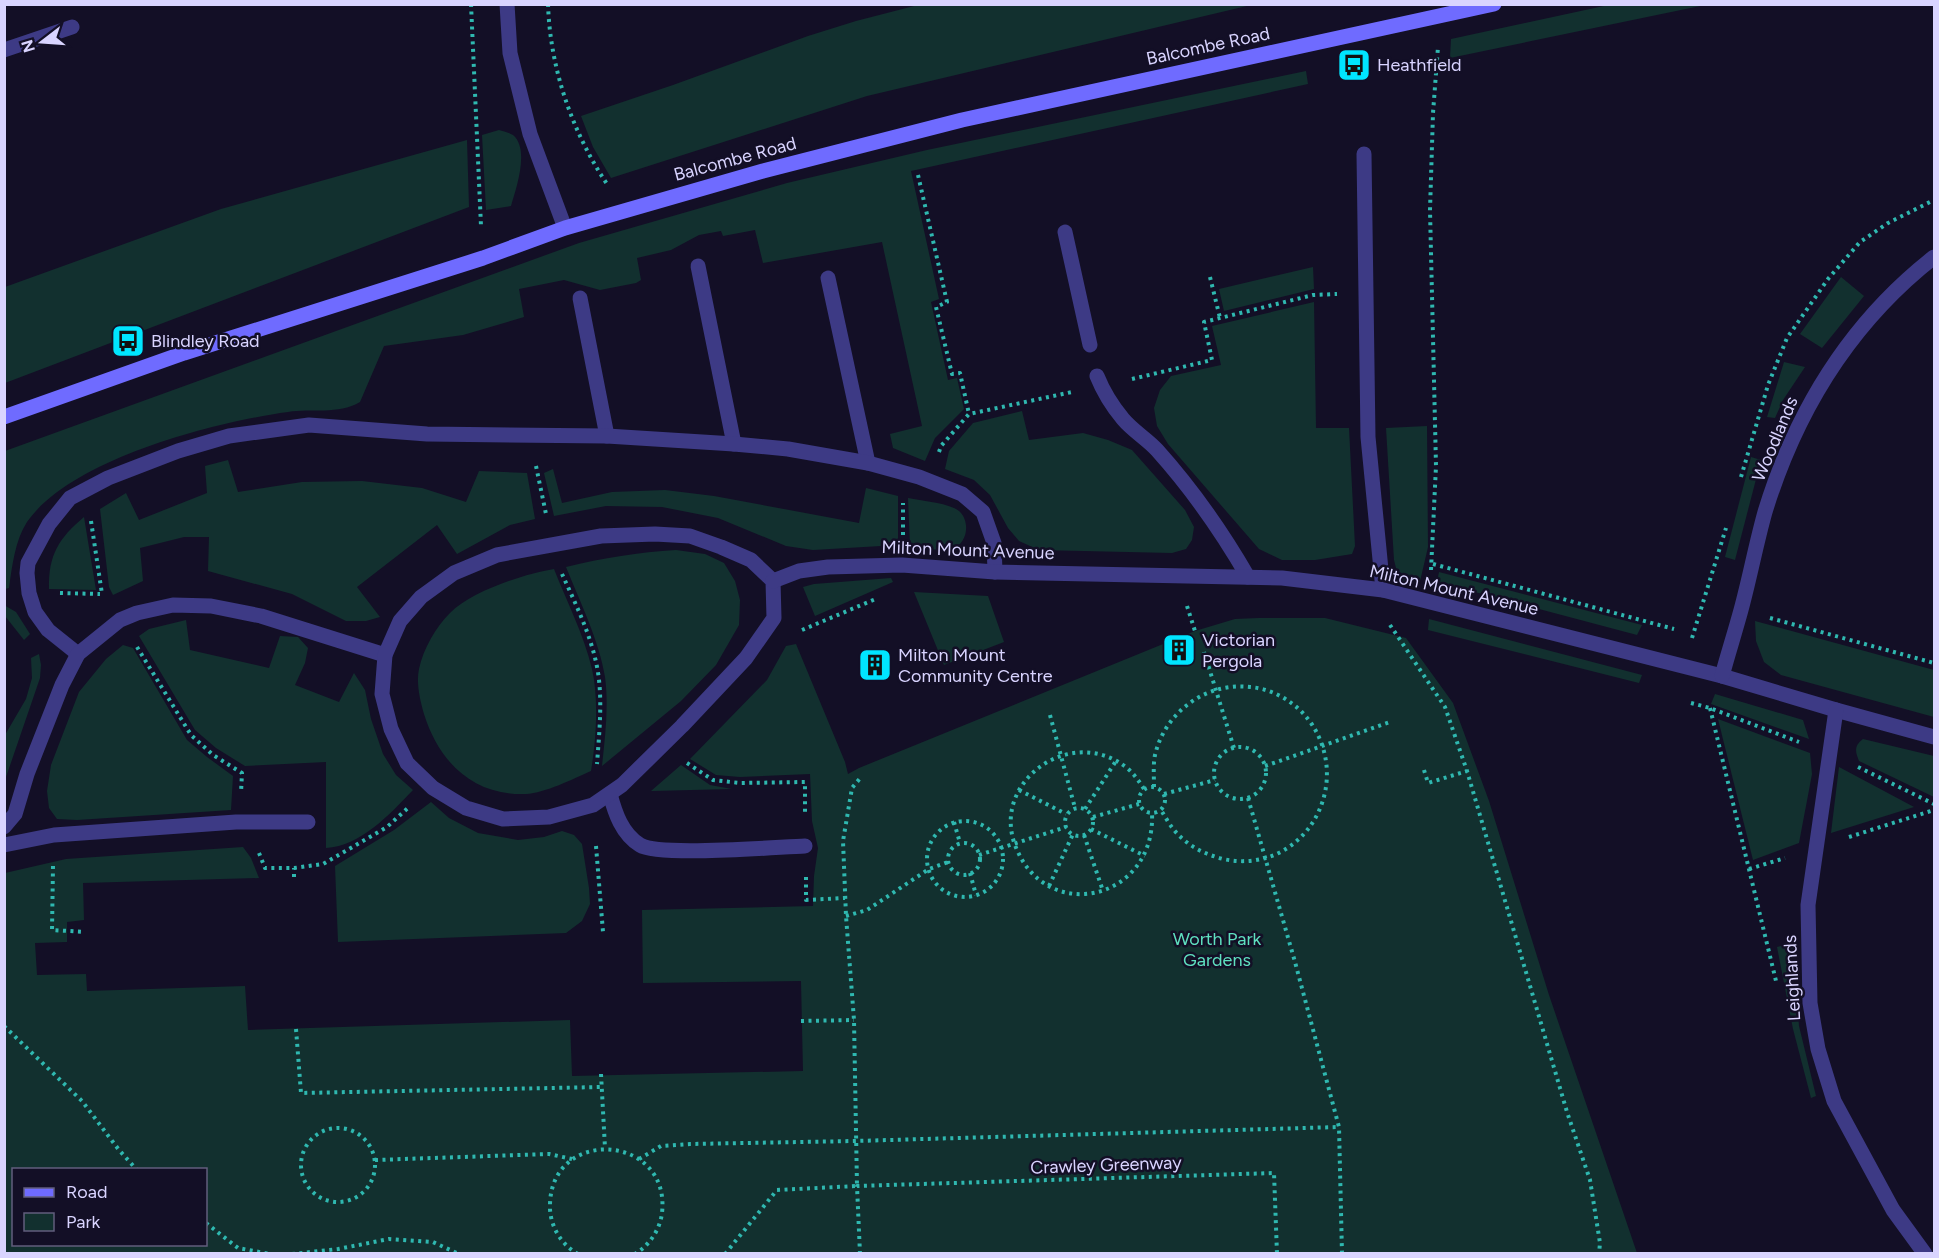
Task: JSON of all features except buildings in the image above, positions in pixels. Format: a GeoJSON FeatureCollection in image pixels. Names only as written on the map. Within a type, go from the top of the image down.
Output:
{"type":"FeatureCollection","features":[{"type":"Feature","properties":{"kind":"main road","name":"Balcombe Road"},"geometry":{"type":"LineString","coordinates":[[4,417],[184,353],[483,258],[565,228],[763,171],[962,120],[1494,4]]}},
{"type":"Feature","properties":{"kind":"street"},"geometry":{"type":"LineString","coordinates":[[507,4],[510,53],[530,135],[565,228]]}},
{"type":"Feature","properties":{"kind":"street"},"geometry":{"type":"LineString","coordinates":[[4,50],[72,27]]}},
{"type":"Feature","properties":{"kind":"street"},"geometry":{"type":"LineString","coordinates":[[1364,154],[1368,437],[1383,590]]}},
{"type":"Feature","properties":{"kind":"street"},"geometry":{"type":"LineString","coordinates":[[1065,232],[1090,345]]}},
{"type":"Feature","properties":{"kind":"street","name":"Woodlands"},"geometry":{"type":"LineString","coordinates":[[1722,676],[1766,512],[1786,453],[1821,383],[1863,325],[1909,277],[1935,257]]}},
{"type":"Feature","properties":{"kind":"street"},"geometry":{"type":"LineString","coordinates":[[698,266],[734,444]]}},
{"type":"Feature","properties":{"kind":"street"},"geometry":{"type":"LineString","coordinates":[[828,278],[868,463]]}},
{"type":"Feature","properties":{"kind":"street"},"geometry":{"type":"LineString","coordinates":[[580,298],[607,436]]}},
{"type":"Feature","properties":{"kind":"street"},"geometry":{"type":"LineString","coordinates":[[1099,381],[1123,419],[1156,449],[1189,489],[1223,535],[1248,577]]}},
{"type":"Feature","properties":{"kind":"street"},"geometry":{"type":"LineString","coordinates":[[78,654],[48,630],[34,612],[27,573],[28,562],[49,524],[70,498],[108,478],[178,450],[229,436],[309,425],[427,434],[607,436],[734,444],[788,449],[868,463],[962,494],[982,512],[994,543],[995,572]]}},
{"type":"Feature","properties":{"kind":"street"},"geometry":{"type":"LineString","coordinates":[[655,534],[690,536],[751,560],[773,581],[774,618],[746,658],[682,726],[610,794],[593,805],[549,817],[503,819],[466,808],[433,788],[407,764],[391,729],[382,694],[385,655],[400,621],[421,597],[454,573],[497,555],[553,544],[601,536],[655,534]]}},
{"type":"Feature","properties":{"kind":"street","name":"Milton Mount Avenue"},"geometry":{"type":"LineString","coordinates":[[773,581],[799,571],[828,567],[902,565],[995,572],[1282,578],[1383,590],[1722,676],[1935,737]]}},
{"type":"Feature","properties":{"kind":"street"},"geometry":{"type":"LineString","coordinates":[[4,827],[15,814],[27,774],[62,685],[78,654],[120,620],[137,613],[172,605],[211,606],[261,615],[385,655]]}},
{"type":"Feature","properties":{"kind":"street","name":"Leighlands"},"geometry":{"type":"LineString","coordinates":[[1836,710],[1808,905],[1810,1003],[1818,1049],[1834,1101],[1893,1210],[1924,1254]]}},
{"type":"Feature","properties":{"kind":"street"},"geometry":{"type":"LineString","coordinates":[[610,794],[615,813],[625,831],[640,846],[664,851],[805,846]]}},
{"type":"Feature","properties":{"kind":"street"},"geometry":{"type":"LineString","coordinates":[[4,845],[54,836],[236,822],[308,822]]}},
{"type":"Feature","properties":{"kind":"path"},"geometry":{"type":"LineString","coordinates":[[471,4],[483,258]]}},
{"type":"Feature","properties":{"kind":"path"},"geometry":{"type":"LineString","coordinates":[[548,4],[549,22],[562,86],[579,136],[591,160],[625,211]]}},
{"type":"Feature","properties":{"kind":"path"},"geometry":{"type":"LineString","coordinates":[[1426,601],[1432,564],[1436,466],[1430,210],[1433,112],[1441,15]]}},
{"type":"Feature","properties":{"kind":"path"},"geometry":{"type":"LineString","coordinates":[[918,175],[947,302],[936,307],[952,374],[960,373],[969,414]]}},
{"type":"Feature","properties":{"kind":"path"},"geometry":{"type":"LineString","coordinates":[[1210,278],[1220,318]]}},
{"type":"Feature","properties":{"kind":"path"},"geometry":{"type":"LineString","coordinates":[[931,482],[941,446],[969,414],[1099,381],[1212,360],[1204,322],[1313,295],[1365,292]]}},
{"type":"Feature","properties":{"kind":"path"},"geometry":{"type":"LineString","coordinates":[[529,436],[553,544],[591,647],[599,678],[598,748],[593,805],[603,932]]}},
{"type":"Feature","properties":{"kind":"path"},"geometry":{"type":"LineString","coordinates":[[902,565],[904,474]]}},
{"type":"Feature","properties":{"kind":"path"},"geometry":{"type":"LineString","coordinates":[[86,490],[102,594]]}},
{"type":"Feature","properties":{"kind":"path"},"geometry":{"type":"LineString","coordinates":[[1432,564],[1694,634],[1741,610],[1935,663]]}},
{"type":"Feature","properties":{"kind":"path"},"geometry":{"type":"LineString","coordinates":[[797,632],[879,598]]}},
{"type":"Feature","properties":{"kind":"path"},"geometry":{"type":"LineString","coordinates":[[1400,628],[1389,625],[1444,707],[1467,771],[1567,1112],[1590,1180],[1600,1243],[1599,1254]]}},
{"type":"Feature","properties":{"kind":"path"},"geometry":{"type":"LineString","coordinates":[[1204,652],[1234,748]]}},
{"type":"Feature","properties":{"kind":"path"},"geometry":{"type":"LineString","coordinates":[[1154,787],[1155,755],[1167,727],[1176,714],[1188,704],[1216,690],[1250,687],[1266,690],[1282,697],[1297,706],[1308,718],[1324,747],[1328,768],[1327,788],[1322,807],[1312,824],[1299,839],[1265,858],[1247,861],[1230,860],[1196,849],[1182,839],[1161,810]]}},
{"type":"Feature","properties":{"kind":"path"},"geometry":{"type":"LineString","coordinates":[[1682,701],[1710,708],[1829,753],[1935,804]]}},
{"type":"Feature","properties":{"kind":"path"},"geometry":{"type":"LineString","coordinates":[[1050,714],[1076,808]]}},
{"type":"Feature","properties":{"kind":"path"},"geometry":{"type":"LineString","coordinates":[[1265,766],[1390,722]]}},
{"type":"Feature","properties":{"kind":"path"},"geometry":{"type":"LineString","coordinates":[[1234,748],[1256,753],[1265,766],[1264,782],[1260,789],[1248,798],[1231,798],[1224,794],[1215,780],[1214,772],[1220,757],[1234,748]]}},
{"type":"Feature","properties":{"kind":"path"},"geometry":{"type":"LineString","coordinates":[[1144,789],[1128,768],[1116,760],[1095,753],[1062,755],[1041,765],[1025,780],[1019,790],[1011,816],[1014,843],[1022,860],[1034,875],[1049,886],[1066,892],[1085,894],[1103,891],[1120,883],[1134,871],[1145,856],[1152,835],[1152,813]]}},
{"type":"Feature","properties":{"kind":"path"},"geometry":{"type":"LineString","coordinates":[[213,755],[243,773]]}},
{"type":"Feature","properties":{"kind":"path"},"geometry":{"type":"LineString","coordinates":[[680,758],[713,780],[740,783],[805,782],[806,900],[845,898]]}},
{"type":"Feature","properties":{"kind":"path"},"geometry":{"type":"LineString","coordinates":[[1085,809],[1116,760]]}},
{"type":"Feature","properties":{"kind":"path"},"geometry":{"type":"LineString","coordinates":[[1424,770],[1428,783],[1467,771]]}},
{"type":"Feature","properties":{"kind":"path"},"geometry":{"type":"LineString","coordinates":[[860,1254],[855,1141],[854,1020],[843,841],[852,788],[862,776]]}},
{"type":"Feature","properties":{"kind":"path"},"geometry":{"type":"LineString","coordinates":[[1164,795],[1215,780]]}},
{"type":"Feature","properties":{"kind":"path"},"geometry":{"type":"LineString","coordinates":[[1158,788],[1164,795],[1165,802],[1161,810],[1152,813],[1144,811],[1139,804],[1139,795],[1144,789],[1158,788]]}},
{"type":"Feature","properties":{"kind":"path"},"geometry":{"type":"LineString","coordinates":[[1019,790],[1067,815]]}},
{"type":"Feature","properties":{"kind":"path"},"geometry":{"type":"LineString","coordinates":[[1248,798],[1339,1126],[1342,1254]]}},
{"type":"Feature","properties":{"kind":"path"},"geometry":{"type":"LineString","coordinates":[[1093,817],[1139,804]]}},
{"type":"Feature","properties":{"kind":"path"},"geometry":{"type":"LineString","coordinates":[[1076,808],[1085,809],[1093,817],[1091,830],[1084,835],[1073,834],[1066,826],[1067,815],[1076,808]]}},
{"type":"Feature","properties":{"kind":"path"},"geometry":{"type":"LineString","coordinates":[[954,822],[960,843]]}},
{"type":"Feature","properties":{"kind":"path"},"geometry":{"type":"LineString","coordinates":[[954,822],[977,823],[988,829],[1001,848],[1000,872],[986,890],[976,895],[964,897],[953,895],[934,881],[928,869],[929,847],[934,836],[954,822]]}},
{"type":"Feature","properties":{"kind":"path"},"geometry":{"type":"LineString","coordinates":[[979,855],[1066,826]]}},
{"type":"Feature","properties":{"kind":"path"},"geometry":{"type":"LineString","coordinates":[[323,864],[387,827]]}},
{"type":"Feature","properties":{"kind":"path"},"geometry":{"type":"LineString","coordinates":[[1091,830],[1145,856]]}},
{"type":"Feature","properties":{"kind":"path"},"geometry":{"type":"LineString","coordinates":[[1049,886],[1073,834]]}},
{"type":"Feature","properties":{"kind":"path"},"geometry":{"type":"LineString","coordinates":[[1084,835],[1103,891]]}},
{"type":"Feature","properties":{"kind":"path"},"geometry":{"type":"LineString","coordinates":[[54,836],[52,930],[85,932]]}},
{"type":"Feature","properties":{"kind":"path"},"geometry":{"type":"LineString","coordinates":[[960,843],[974,847],[979,855],[977,868],[970,873],[959,874],[951,868],[948,862],[949,853],[960,843]]}},
{"type":"Feature","properties":{"kind":"path"},"geometry":{"type":"LineString","coordinates":[[846,916],[867,910],[928,869],[948,862]]}},
{"type":"Feature","properties":{"kind":"path"},"geometry":{"type":"LineString","coordinates":[[294,868],[294,877]]}},
{"type":"Feature","properties":{"kind":"path"},"geometry":{"type":"LineString","coordinates":[[970,873],[976,895]]}},
{"type":"Feature","properties":{"kind":"path"},"geometry":{"type":"LineString","coordinates":[[801,1021],[854,1020]]}},
{"type":"Feature","properties":{"kind":"path"},"geometry":{"type":"LineString","coordinates":[[4,1026],[82,1101],[135,1168]]}},
{"type":"Feature","properties":{"kind":"path"},"geometry":{"type":"LineString","coordinates":[[296,1029],[301,1094],[601,1087]]}},
{"type":"Feature","properties":{"kind":"path"},"geometry":{"type":"LineString","coordinates":[[601,1074],[605,1148]]}},
{"type":"Feature","properties":{"kind":"path"},"geometry":{"type":"LineString","coordinates":[[639,1159],[661,1146],[690,1143],[855,1141],[1339,1126]]}},
{"type":"Feature","properties":{"kind":"path"},"geometry":{"type":"LineString","coordinates":[[331,1128],[348,1129],[363,1138],[373,1152],[375,1160],[368,1186],[354,1198],[336,1202],[318,1196],[306,1183],[300,1165],[301,1156],[309,1141],[331,1128]]}},
{"type":"Feature","properties":{"kind":"path"},"geometry":{"type":"LineString","coordinates":[[578,1254],[557,1234],[550,1211],[552,1188],[563,1168],[572,1160],[582,1154],[605,1148],[628,1153],[639,1159],[655,1176],[662,1198],[660,1222],[655,1233],[649,1243],[635,1254]]}},
{"type":"Feature","properties":{"kind":"path"},"geometry":{"type":"LineString","coordinates":[[375,1160],[549,1154],[572,1160]]}},
{"type":"Feature","properties":{"kind":"path","name":"Crawley Greenway"},"geometry":{"type":"LineString","coordinates":[[857,1186],[1274,1173],[1277,1254]]}},
{"type":"Feature","properties":{"kind":"path"},"geometry":{"type":"LineString","coordinates":[[725,1254],[777,1190],[857,1186]]}},
{"type":"Feature","properties":{"kind":"path"},"geometry":{"type":"LineString","coordinates":[[207,1224],[238,1251],[270,1254]]}},
{"type":"Feature","properties":{"kind":"path"},"geometry":{"type":"LineString","coordinates":[[292,1254],[338,1249],[389,1239],[433,1242],[459,1254]]}},
{"type":"Feature","properties":{"kind":"green space"},"geometry":{"type":"Polygon","coordinates":[[[1613,4],[1705,5],[1450,58],[1451,39],[1613,4]]]}},
{"type":"Feature","properties":{"kind":"green space"},"geometry":{"type":"Polygon","coordinates":[[[918,5],[1251,5],[867,96],[611,178],[593,147],[581,116],[808,36],[918,5]]]}},
{"type":"Feature","properties":{"kind":"green space"},"geometry":{"type":"Polygon","coordinates":[[[1306,71],[1308,84],[911,171],[939,299],[931,302],[948,380],[957,378],[964,409],[935,438],[925,461],[893,448],[890,434],[922,426],[882,242],[763,263],[755,230],[723,236],[721,231],[699,235],[671,250],[637,258],[641,280],[636,283],[600,290],[564,280],[519,289],[524,317],[463,335],[384,346],[360,402],[352,406],[334,410],[288,412],[222,425],[146,447],[109,462],[76,480],[48,500],[27,522],[17,545],[9,588],[5,589],[5,451],[579,243],[787,183],[927,150],[1306,71]]]}},
{"type":"Feature","properties":{"kind":"green space"},"geometry":{"type":"Polygon","coordinates":[[[499,130],[513,135],[518,141],[521,150],[520,169],[511,206],[486,210],[482,135],[499,130]]]}},
{"type":"Feature","properties":{"kind":"green space"},"geometry":{"type":"Polygon","coordinates":[[[467,140],[469,207],[5,383],[5,287],[221,209],[467,140]]]}},
{"type":"Feature","properties":{"kind":"green space"},"geometry":{"type":"Polygon","coordinates":[[[1313,267],[1314,289],[1224,311],[1219,289],[1313,267]]]}},
{"type":"Feature","properties":{"kind":"green space"},"geometry":{"type":"Polygon","coordinates":[[[1841,277],[1864,296],[1822,348],[1800,334],[1841,277]]]}},
{"type":"Feature","properties":{"kind":"green space"},"geometry":{"type":"Polygon","coordinates":[[[1314,302],[1316,428],[1349,428],[1355,546],[1352,554],[1315,560],[1282,560],[1259,549],[1168,444],[1157,426],[1154,408],[1160,390],[1171,376],[1221,365],[1212,326],[1314,302]]]}},
{"type":"Feature","properties":{"kind":"green space"},"geometry":{"type":"Polygon","coordinates":[[[1784,362],[1805,367],[1783,400],[1775,418],[1767,417],[1784,362]]]}},
{"type":"Feature","properties":{"kind":"green space"},"geometry":{"type":"Polygon","coordinates":[[[1022,411],[1029,440],[1083,433],[1132,450],[1185,510],[1194,527],[1192,540],[1186,549],[1172,553],[1039,550],[1019,541],[1008,528],[990,495],[974,480],[945,469],[949,451],[973,423],[1022,411]]]}},
{"type":"Feature","properties":{"kind":"green space"},"geometry":{"type":"Polygon","coordinates":[[[1427,426],[1428,547],[1418,590],[1401,580],[1394,560],[1386,428],[1427,426]]]}},
{"type":"Feature","properties":{"kind":"green space"},"geometry":{"type":"Polygon","coordinates":[[[1751,457],[1761,460],[1735,560],[1725,557],[1751,457]]]}},
{"type":"Feature","properties":{"kind":"green space"},"geometry":{"type":"Polygon","coordinates":[[[228,460],[238,492],[302,482],[362,481],[422,488],[466,502],[479,471],[527,473],[535,519],[510,525],[457,554],[437,525],[357,587],[380,617],[366,621],[346,621],[292,594],[208,571],[209,537],[184,537],[140,548],[143,581],[113,595],[109,587],[100,509],[126,493],[139,520],[207,493],[205,466],[228,460]]]}},
{"type":"Feature","properties":{"kind":"green space"},"geometry":{"type":"Polygon","coordinates":[[[553,469],[562,503],[612,492],[665,490],[714,496],[859,523],[866,488],[898,496],[898,545],[813,550],[786,546],[718,518],[662,507],[606,506],[554,516],[544,473],[553,469]]]}},
{"type":"Feature","properties":{"kind":"green space"},"geometry":{"type":"Polygon","coordinates":[[[908,498],[943,504],[960,512],[966,522],[966,529],[958,546],[947,550],[937,550],[910,546],[908,498]]]}},
{"type":"Feature","properties":{"kind":"green space"},"geometry":{"type":"Polygon","coordinates":[[[84,517],[96,590],[49,589],[51,566],[57,548],[68,532],[84,517]]]}},
{"type":"Feature","properties":{"kind":"green space"},"geometry":{"type":"Polygon","coordinates":[[[676,550],[705,554],[724,563],[735,581],[740,600],[739,625],[716,665],[681,701],[602,766],[607,711],[605,677],[594,635],[566,567],[621,556],[676,550]]]}},
{"type":"Feature","properties":{"kind":"green space"},"geometry":{"type":"Polygon","coordinates":[[[554,569],[580,631],[592,669],[596,694],[596,720],[591,771],[534,793],[507,793],[490,789],[461,773],[439,747],[424,714],[420,697],[418,680],[421,661],[435,632],[450,613],[460,605],[499,585],[554,569]]]}},
{"type":"Feature","properties":{"kind":"green space"},"geometry":{"type":"Polygon","coordinates":[[[1439,572],[1642,625],[1637,635],[1437,582],[1439,572]]]}},
{"type":"Feature","properties":{"kind":"green space"},"geometry":{"type":"Polygon","coordinates":[[[891,578],[893,582],[815,616],[803,587],[814,584],[891,578]]]}},
{"type":"Feature","properties":{"kind":"green space"},"geometry":{"type":"Polygon","coordinates":[[[914,592],[988,596],[1004,642],[944,665],[914,592]]]}},
{"type":"Feature","properties":{"kind":"green space"},"geometry":{"type":"Polygon","coordinates":[[[4,605],[16,612],[30,634],[24,640],[5,616],[4,605]]]}},
{"type":"Feature","properties":{"kind":"green space","name":"Worth Park Gardens"},"geometry":{"type":"Polygon","coordinates":[[[1325,618],[1406,638],[1453,703],[1489,801],[1549,995],[1637,1253],[5,1253],[5,873],[66,859],[243,847],[251,858],[259,878],[83,883],[84,920],[67,922],[67,942],[35,943],[37,975],[86,974],[87,991],[245,986],[248,1030],[570,1020],[572,1076],[803,1071],[801,981],[643,983],[642,910],[813,906],[818,848],[812,821],[810,774],[740,777],[716,775],[690,759],[767,680],[786,646],[796,644],[848,774],[1195,631],[1235,619],[1325,618]]]}},
{"type":"Feature","properties":{"kind":"green space"},"geometry":{"type":"Polygon","coordinates":[[[1429,619],[1642,675],[1639,683],[1428,630],[1429,619]]]}},
{"type":"Feature","properties":{"kind":"green space"},"geometry":{"type":"Polygon","coordinates":[[[186,620],[190,650],[269,668],[280,636],[298,637],[308,648],[305,663],[295,685],[339,702],[354,673],[365,690],[371,719],[383,754],[396,775],[413,790],[385,818],[363,835],[339,846],[326,848],[326,762],[245,766],[216,748],[195,730],[139,636],[149,629],[186,620]]]}},
{"type":"Feature","properties":{"kind":"green space"},"geometry":{"type":"Polygon","coordinates":[[[1755,621],[1934,670],[1934,717],[1781,675],[1764,662],[1756,641],[1755,621]]]}},
{"type":"Feature","properties":{"kind":"green space"},"geometry":{"type":"Polygon","coordinates":[[[123,645],[133,648],[187,740],[233,776],[231,810],[77,820],[57,819],[49,808],[47,791],[51,765],[79,692],[106,659],[123,645]]]}},
{"type":"Feature","properties":{"kind":"green space"},"geometry":{"type":"Polygon","coordinates":[[[39,654],[40,678],[5,780],[5,735],[26,699],[32,678],[31,658],[39,654]]]}},
{"type":"Feature","properties":{"kind":"green space"},"geometry":{"type":"Polygon","coordinates":[[[1715,694],[1803,720],[1809,739],[1711,704],[1715,694]]]}},
{"type":"Feature","properties":{"kind":"green space"},"geometry":{"type":"Polygon","coordinates":[[[1718,719],[1810,753],[1812,774],[1799,843],[1753,860],[1718,719]]]}},
{"type":"Feature","properties":{"kind":"green space"},"geometry":{"type":"Polygon","coordinates":[[[1863,739],[1934,756],[1934,797],[1859,761],[1856,749],[1863,739]]]}},
{"type":"Feature","properties":{"kind":"green space"},"geometry":{"type":"Polygon","coordinates":[[[681,765],[710,785],[732,789],[651,791],[681,765]]]}},
{"type":"Feature","properties":{"kind":"green space"},"geometry":{"type":"Polygon","coordinates":[[[1839,767],[1914,807],[1831,833],[1839,767]]]}},
{"type":"Feature","properties":{"kind":"green space"},"geometry":{"type":"Polygon","coordinates":[[[431,802],[449,818],[478,833],[518,840],[544,837],[562,831],[574,835],[582,844],[589,888],[590,904],[582,921],[566,933],[338,942],[335,866],[394,830],[431,802]]]}},
{"type":"Feature","properties":{"kind":"green space"},"geometry":{"type":"Polygon","coordinates":[[[1793,943],[1799,1026],[1816,1096],[1811,1098],[1793,1029],[1777,947],[1793,943]]]}},
{"type":"Feature","properties":{"kind":"place","name":"Heathfield"},"geometry":{"type":"Point","coordinates":[1354,65]}},
{"type":"Feature","properties":{"kind":"place","name":"Blindley Road"},"geometry":{"type":"Point","coordinates":[128,341]}},
{"type":"Feature","properties":{"kind":"place","name":"Victorian Pergola"},"geometry":{"type":"Point","coordinates":[1179,650]}},
{"type":"Feature","properties":{"kind":"place","name":"Milton Mount Community Centre"},"geometry":{"type":"Point","coordinates":[875,665]}}]}
